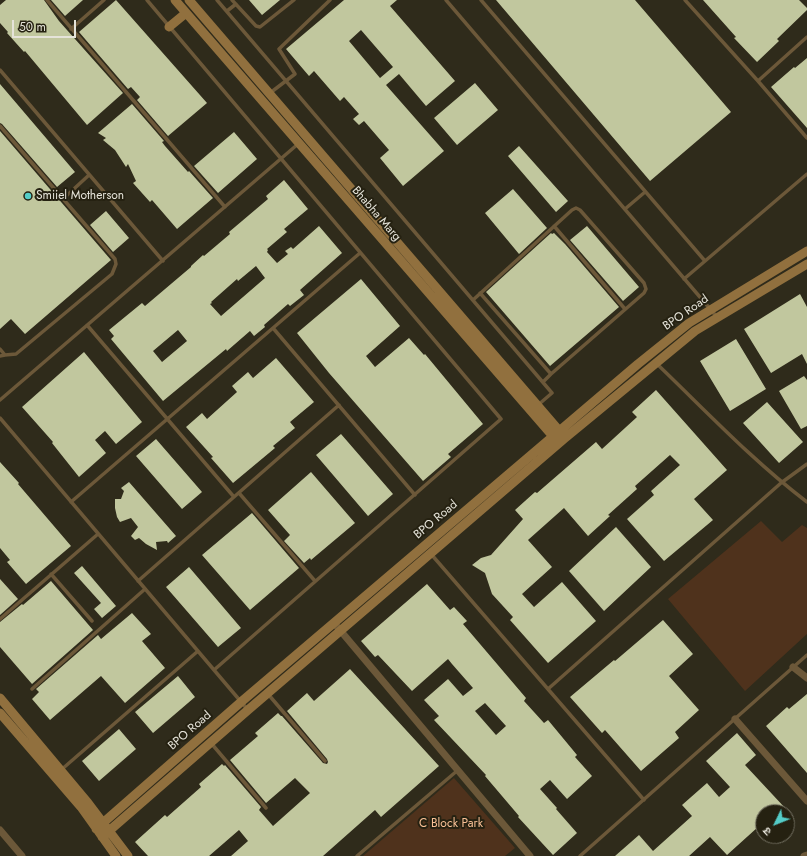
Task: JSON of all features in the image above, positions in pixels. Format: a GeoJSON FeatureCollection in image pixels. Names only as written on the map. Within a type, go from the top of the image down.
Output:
{"type":"FeatureCollection","features":[{"type":"Feature","properties":{"kind":"street","name":"Bhabha Marg"},"geometry":{"type":"LineString","coordinates":[[175,0],[562,441]]}},
{"type":"Feature","properties":{"kind":"street","name":"Bhabha Marg"},"geometry":{"type":"LineString","coordinates":[[189,0],[538,405],[556,434]]}},
{"type":"Feature","properties":{"kind":"street"},"geometry":{"type":"LineString","coordinates":[[170,27],[186,13]]}},
{"type":"Feature","properties":{"kind":"street","name":"BPO Road"},"geometry":{"type":"LineString","coordinates":[[100,826],[241,702],[648,356],[689,323],[807,250]]}},
{"type":"Feature","properties":{"kind":"street","name":"BPO Road"},"geometry":{"type":"LineString","coordinates":[[106,834],[340,630],[562,441],[657,364],[695,331],[807,264]]}},
{"type":"Feature","properties":{"kind":"street"},"geometry":{"type":"LineString","coordinates":[[334,623],[530,856]]}},
{"type":"Feature","properties":{"kind":"street"},"geometry":{"type":"LineString","coordinates":[[793,667],[807,678]]}},
{"type":"Feature","properties":{"kind":"street"},"geometry":{"type":"LineString","coordinates":[[0,698],[61,770],[106,834],[128,856]]}},
{"type":"Feature","properties":{"kind":"street"},"geometry":{"type":"LineString","coordinates":[[0,713],[81,807],[100,826]]}},
{"type":"Feature","properties":{"kind":"street"},"geometry":{"type":"LineString","coordinates":[[735,719],[807,801]]}},
{"type":"Feature","properties":{"kind":"street"},"geometry":{"type":"LineString","coordinates":[[0,830],[22,856]]}},
{"type":"Feature","properties":{"kind":"street"},"geometry":{"type":"LineString","coordinates":[[106,834],[116,856]]}},
{"type":"Feature","properties":{"kind":"lane"},"geometry":{"type":"LineString","coordinates":[[47,0],[225,207]]}},
{"type":"Feature","properties":{"kind":"lane"},"geometry":{"type":"LineString","coordinates":[[71,28],[104,0]]}},
{"type":"Feature","properties":{"kind":"lane"},"geometry":{"type":"LineString","coordinates":[[147,0],[501,419],[214,670]]}},
{"type":"Feature","properties":{"kind":"lane"},"geometry":{"type":"LineString","coordinates":[[217,0],[552,393],[538,405]]}},
{"type":"Feature","properties":{"kind":"lane"},"geometry":{"type":"LineString","coordinates":[[232,0],[256,26],[260,27],[294,0]]}},
{"type":"Feature","properties":{"kind":"lane"},"geometry":{"type":"LineString","coordinates":[[270,94],[296,74],[279,50],[330,0]]}},
{"type":"Feature","properties":{"kind":"lane"},"geometry":{"type":"LineString","coordinates":[[446,0],[718,318]]}},
{"type":"Feature","properties":{"kind":"lane"},"geometry":{"type":"LineString","coordinates":[[481,0],[705,261]]}},
{"type":"Feature","properties":{"kind":"lane"},"geometry":{"type":"LineString","coordinates":[[685,0],[807,138]]}},
{"type":"Feature","properties":{"kind":"lane"},"geometry":{"type":"LineString","coordinates":[[226,11],[236,4]]}},
{"type":"Feature","properties":{"kind":"lane"},"geometry":{"type":"LineString","coordinates":[[758,81],[807,37]]}},
{"type":"Feature","properties":{"kind":"lane"},"geometry":{"type":"LineString","coordinates":[[0,70],[163,261]]}},
{"type":"Feature","properties":{"kind":"lane"},"geometry":{"type":"LineString","coordinates":[[0,126],[115,259],[116,264],[115,270],[112,274],[16,354],[5,354],[0,356]]}},
{"type":"Feature","properties":{"kind":"lane"},"geometry":{"type":"LineString","coordinates":[[0,400],[307,137]]}},
{"type":"Feature","properties":{"kind":"lane"},"geometry":{"type":"LineString","coordinates":[[684,279],[807,174]]}},
{"type":"Feature","properties":{"kind":"lane"},"geometry":{"type":"LineString","coordinates":[[63,199],[89,175]]}},
{"type":"Feature","properties":{"kind":"lane"},"geometry":{"type":"LineString","coordinates":[[625,209],[645,192]]}},
{"type":"Feature","properties":{"kind":"lane"},"geometry":{"type":"LineString","coordinates":[[473,300],[554,226],[576,208],[580,210],[644,283],[646,289],[644,293],[543,382]]}},
{"type":"Feature","properties":{"kind":"lane"},"geometry":{"type":"LineString","coordinates":[[554,226],[625,309]]}},
{"type":"Feature","properties":{"kind":"lane"},"geometry":{"type":"LineString","coordinates":[[71,502],[360,253]]}},
{"type":"Feature","properties":{"kind":"lane"},"geometry":{"type":"LineString","coordinates":[[480,293],[551,374]]}},
{"type":"Feature","properties":{"kind":"lane"},"geometry":{"type":"LineString","coordinates":[[87,325],[234,497]]}},
{"type":"Feature","properties":{"kind":"lane"},"geometry":{"type":"LineString","coordinates":[[273,328],[415,494]]}},
{"type":"Feature","properties":{"kind":"lane"},"geometry":{"type":"LineString","coordinates":[[0,349],[5,354]]}},
{"type":"Feature","properties":{"kind":"lane"},"geometry":{"type":"LineString","coordinates":[[648,356],[750,455],[807,502]]}},
{"type":"Feature","properties":{"kind":"lane"},"geometry":{"type":"LineString","coordinates":[[138,581],[339,406]]}},
{"type":"Feature","properties":{"kind":"lane"},"geometry":{"type":"LineString","coordinates":[[0,418],[248,710]]}},
{"type":"Feature","properties":{"kind":"lane"},"geometry":{"type":"LineString","coordinates":[[548,689],[781,482],[807,464]]}},
{"type":"Feature","properties":{"kind":"lane"},"geometry":{"type":"LineString","coordinates":[[239,493],[315,581]]}},
{"type":"Feature","properties":{"kind":"lane"},"geometry":{"type":"LineString","coordinates":[[0,619],[98,534]]}},
{"type":"Feature","properties":{"kind":"lane"},"geometry":{"type":"LineString","coordinates":[[424,546],[644,800]]}},
{"type":"Feature","properties":{"kind":"lane"},"geometry":{"type":"LineString","coordinates":[[51,574],[92,621]]}},
{"type":"Feature","properties":{"kind":"lane"},"geometry":{"type":"LineString","coordinates":[[32,689],[145,589]]}},
{"type":"Feature","properties":{"kind":"lane"},"geometry":{"type":"LineString","coordinates":[[61,770],[198,651]]}},
{"type":"Feature","properties":{"kind":"lane"},"geometry":{"type":"LineString","coordinates":[[580,856],[807,655]]}},
{"type":"Feature","properties":{"kind":"lane"},"geometry":{"type":"LineString","coordinates":[[267,693],[325,761]]}},
{"type":"Feature","properties":{"kind":"lane"},"geometry":{"type":"LineString","coordinates":[[210,742],[266,808]]}},
{"type":"Feature","properties":{"kind":"lane"},"geometry":{"type":"LineString","coordinates":[[357,856],[458,770]]}},
{"type":"Feature","properties":{"kind":"green space"},"geometry":{"type":"Polygon","coordinates":[[[761,521],[782,542],[802,525],[807,528],[807,634],[745,691],[668,599],[761,521]]]}},
{"type":"Feature","properties":{"kind":"green space","name":"C Block Park"},"geometry":{"type":"Polygon","coordinates":[[[454,778],[515,848],[505,856],[363,856],[454,778]]]}},
{"type":"Feature","properties":{"kind":"building"},"geometry":{"type":"Polygon","coordinates":[[[6,0],[44,0],[59,21],[123,93],[87,125],[0,23],[0,5],[6,0]]]}},
{"type":"Feature","properties":{"kind":"building"},"geometry":{"type":"Polygon","coordinates":[[[51,0],[83,0],[65,16],[51,0]]]}},
{"type":"Feature","properties":{"kind":"building"},"geometry":{"type":"Polygon","coordinates":[[[116,0],[207,103],[168,136],[137,100],[140,97],[131,87],[128,89],[79,32],[116,0]]]}},
{"type":"Feature","properties":{"kind":"building"},"geometry":{"type":"Polygon","coordinates":[[[249,0],[280,0],[262,15],[249,0]]]}},
{"type":"Feature","properties":{"kind":"building"},"geometry":{"type":"Polygon","coordinates":[[[344,0],[397,0],[390,6],[455,81],[426,106],[399,74],[386,85],[444,151],[403,186],[380,158],[389,150],[364,121],[359,125],[353,119],[359,114],[344,97],[340,101],[314,71],[309,76],[286,49],[344,0]],[[361,30],[349,41],[380,78],[393,67],[361,30]]]}},
{"type":"Feature","properties":{"kind":"building"},"geometry":{"type":"Polygon","coordinates":[[[496,0],[635,0],[731,112],[650,181],[496,0]]]}},
{"type":"Feature","properties":{"kind":"building"},"geometry":{"type":"Polygon","coordinates":[[[703,0],[799,0],[807,8],[807,10],[777,39],[779,41],[757,62],[734,38],[736,37],[703,0]]]}},
{"type":"Feature","properties":{"kind":"building"},"geometry":{"type":"Polygon","coordinates":[[[807,58],[807,128],[771,87],[807,58]]]}},
{"type":"Feature","properties":{"kind":"building"},"geometry":{"type":"Polygon","coordinates":[[[475,83],[498,110],[457,145],[434,118],[475,83]]]}},
{"type":"Feature","properties":{"kind":"building"},"geometry":{"type":"Polygon","coordinates":[[[0,84],[75,172],[57,187],[0,123],[0,84]]]}},
{"type":"Feature","properties":{"kind":"building"},"geometry":{"type":"Polygon","coordinates":[[[132,104],[164,141],[162,142],[165,146],[213,198],[177,229],[152,200],[150,202],[133,183],[136,181],[128,164],[126,167],[115,150],[103,140],[106,138],[98,133],[132,104]]]}},
{"type":"Feature","properties":{"kind":"building","name":"Smiiel Motherson"},"geometry":{"type":"Polygon","coordinates":[[[0,131],[111,260],[25,334],[11,319],[0,329],[0,131]]]}},
{"type":"Feature","properties":{"kind":"building"},"geometry":{"type":"Polygon","coordinates":[[[234,132],[257,159],[218,193],[194,166],[234,132]]]}},
{"type":"Feature","properties":{"kind":"building"},"geometry":{"type":"Polygon","coordinates":[[[519,146],[568,201],[556,212],[508,156],[519,146]]]}},
{"type":"Feature","properties":{"kind":"building"},"geometry":{"type":"Polygon","coordinates":[[[284,180],[308,209],[284,229],[287,232],[267,249],[267,252],[277,263],[288,254],[285,251],[291,247],[293,249],[319,226],[342,253],[300,290],[304,295],[290,306],[288,304],[254,336],[250,331],[227,351],[226,349],[163,401],[111,339],[114,336],[109,330],[142,303],[145,306],[203,255],[204,256],[230,234],[229,232],[268,199],[266,196],[284,180]],[[256,266],[238,281],[237,279],[211,302],[212,303],[210,304],[221,316],[265,278],[256,266]],[[178,330],[153,351],[162,362],[187,341],[178,330]]]}},
{"type":"Feature","properties":{"kind":"building"},"geometry":{"type":"Polygon","coordinates":[[[513,189],[547,228],[519,254],[485,213],[513,189]]]}},
{"type":"Feature","properties":{"kind":"building"},"geometry":{"type":"Polygon","coordinates":[[[106,211],[129,238],[113,252],[90,225],[106,211]]]}},
{"type":"Feature","properties":{"kind":"building"},"geometry":{"type":"Polygon","coordinates":[[[587,226],[639,287],[623,301],[570,240],[587,226]]]}},
{"type":"Feature","properties":{"kind":"building"},"geometry":{"type":"Polygon","coordinates":[[[551,233],[554,233],[565,244],[619,307],[550,366],[486,292],[551,233]]]}},
{"type":"Feature","properties":{"kind":"building"},"geometry":{"type":"Polygon","coordinates":[[[361,279],[400,326],[366,356],[375,367],[409,338],[424,355],[425,354],[483,424],[448,454],[451,457],[423,481],[329,373],[297,333],[361,279]]]}},
{"type":"Feature","properties":{"kind":"building"},"geometry":{"type":"Polygon","coordinates":[[[800,294],[807,307],[807,364],[802,354],[771,373],[744,329],[800,294]]]}},
{"type":"Feature","properties":{"kind":"building"},"geometry":{"type":"Polygon","coordinates":[[[736,339],[766,389],[730,411],[700,361],[736,339]]]}},
{"type":"Feature","properties":{"kind":"building"},"geometry":{"type":"Polygon","coordinates":[[[84,352],[142,422],[116,444],[105,431],[95,440],[106,453],[79,477],[52,443],[53,442],[22,407],[84,352]]]}},
{"type":"Feature","properties":{"kind":"building"},"geometry":{"type":"Polygon","coordinates":[[[276,358],[314,402],[290,422],[295,428],[273,446],[275,448],[233,483],[211,458],[213,457],[186,427],[202,413],[207,419],[237,392],[232,386],[248,372],[253,378],[276,358]]]}},
{"type":"Feature","properties":{"kind":"building"},"geometry":{"type":"Polygon","coordinates":[[[804,376],[807,380],[807,426],[801,429],[779,391],[804,376]]]}},
{"type":"Feature","properties":{"kind":"building"},"geometry":{"type":"Polygon","coordinates":[[[656,390],[727,470],[694,499],[713,520],[664,561],[627,519],[654,495],[651,491],[680,465],[670,455],[635,486],[637,489],[608,515],[610,516],[588,536],[564,508],[528,540],[552,567],[522,594],[534,607],[562,582],[596,621],[548,663],[510,620],[513,617],[492,594],[485,573],[472,565],[481,558],[491,555],[523,519],[515,510],[596,442],[602,449],[637,417],[632,412],[656,390]]]}},
{"type":"Feature","properties":{"kind":"building"},"geometry":{"type":"Polygon","coordinates":[[[767,402],[803,442],[779,463],[743,423],[767,402]]]}},
{"type":"Feature","properties":{"kind":"building"},"geometry":{"type":"Polygon","coordinates":[[[341,434],[393,494],[368,516],[316,455],[341,434]]]}},
{"type":"Feature","properties":{"kind":"building"},"geometry":{"type":"Polygon","coordinates":[[[156,439],[202,492],[182,509],[136,456],[156,439]]]}},
{"type":"Feature","properties":{"kind":"building"},"geometry":{"type":"Polygon","coordinates":[[[0,462],[71,546],[26,584],[7,562],[10,560],[0,548],[0,462]]]}},
{"type":"Feature","properties":{"kind":"building"},"geometry":{"type":"Polygon","coordinates":[[[311,472],[355,523],[311,560],[310,558],[304,563],[284,541],[290,535],[268,510],[311,472]]]}},
{"type":"Feature","properties":{"kind":"building"},"geometry":{"type":"Polygon","coordinates":[[[129,482],[176,536],[168,543],[167,541],[156,542],[157,550],[139,538],[135,540],[131,536],[138,527],[131,518],[120,522],[117,517],[115,499],[121,499],[124,491],[121,488],[129,482]]]}},
{"type":"Feature","properties":{"kind":"building"},"geometry":{"type":"Polygon","coordinates":[[[252,513],[299,568],[250,610],[202,555],[252,513]]]}},
{"type":"Feature","properties":{"kind":"building"},"geometry":{"type":"Polygon","coordinates":[[[616,527],[651,567],[604,611],[569,571],[616,527]]]}},
{"type":"Feature","properties":{"kind":"building"},"geometry":{"type":"Polygon","coordinates":[[[82,566],[116,606],[102,618],[94,609],[101,603],[74,573],[82,566]]]}},
{"type":"Feature","properties":{"kind":"building"},"geometry":{"type":"Polygon","coordinates":[[[189,567],[241,628],[218,647],[166,587],[189,567]]]}},
{"type":"Feature","properties":{"kind":"building"},"geometry":{"type":"Polygon","coordinates":[[[0,579],[18,599],[0,615],[0,579]]]}},
{"type":"Feature","properties":{"kind":"building"},"geometry":{"type":"Polygon","coordinates":[[[51,581],[93,630],[32,684],[0,647],[0,622],[51,581]]]}},
{"type":"Feature","properties":{"kind":"building"},"geometry":{"type":"Polygon","coordinates":[[[427,584],[450,610],[454,607],[467,621],[463,624],[526,698],[524,701],[544,723],[548,720],[577,755],[575,757],[592,776],[567,799],[550,780],[540,789],[577,833],[553,855],[518,817],[519,816],[485,776],[486,775],[434,720],[439,716],[424,700],[448,679],[463,696],[473,688],[448,659],[412,691],[378,655],[375,657],[361,641],[427,584]],[[485,703],[475,711],[496,735],[506,726],[485,703]]]}},
{"type":"Feature","properties":{"kind":"building"},"geometry":{"type":"Polygon","coordinates":[[[132,613],[151,634],[142,641],[165,668],[125,703],[101,676],[50,720],[32,699],[39,692],[36,689],[98,635],[101,639],[132,613]]]}},
{"type":"Feature","properties":{"kind":"building"},"geometry":{"type":"Polygon","coordinates":[[[663,620],[693,654],[669,676],[699,710],[675,732],[679,738],[641,771],[605,730],[602,733],[570,697],[663,620]]]}},
{"type":"Feature","properties":{"kind":"building"},"geometry":{"type":"Polygon","coordinates":[[[350,669],[439,766],[381,817],[375,810],[323,856],[231,856],[248,841],[239,830],[209,856],[148,856],[135,842],[165,815],[167,817],[201,787],[199,784],[222,764],[224,766],[225,765],[261,807],[259,810],[273,826],[310,793],[295,778],[266,803],[230,760],[258,736],[255,733],[278,713],[323,763],[327,764],[327,759],[287,711],[307,693],[314,701],[350,669]]]}},
{"type":"Feature","properties":{"kind":"building"},"geometry":{"type":"Polygon","coordinates":[[[178,676],[195,697],[153,733],[135,712],[178,676]]]}},
{"type":"Feature","properties":{"kind":"building"},"geometry":{"type":"Polygon","coordinates":[[[807,694],[807,773],[766,726],[787,707],[789,709],[807,694]]]}},
{"type":"Feature","properties":{"kind":"building"},"geometry":{"type":"Polygon","coordinates":[[[119,729],[136,749],[99,781],[82,761],[119,729]]]}},
{"type":"Feature","properties":{"kind":"building"},"geometry":{"type":"Polygon","coordinates":[[[737,733],[756,755],[745,765],[781,804],[755,804],[755,830],[727,855],[710,837],[689,856],[615,856],[639,835],[653,851],[692,816],[682,805],[707,783],[719,797],[730,787],[706,761],[737,733]]]}},
{"type":"Feature","properties":{"kind":"place","name":"Smiiel Motherson"},"geometry":{"type":"Point","coordinates":[28,196]}}]}
